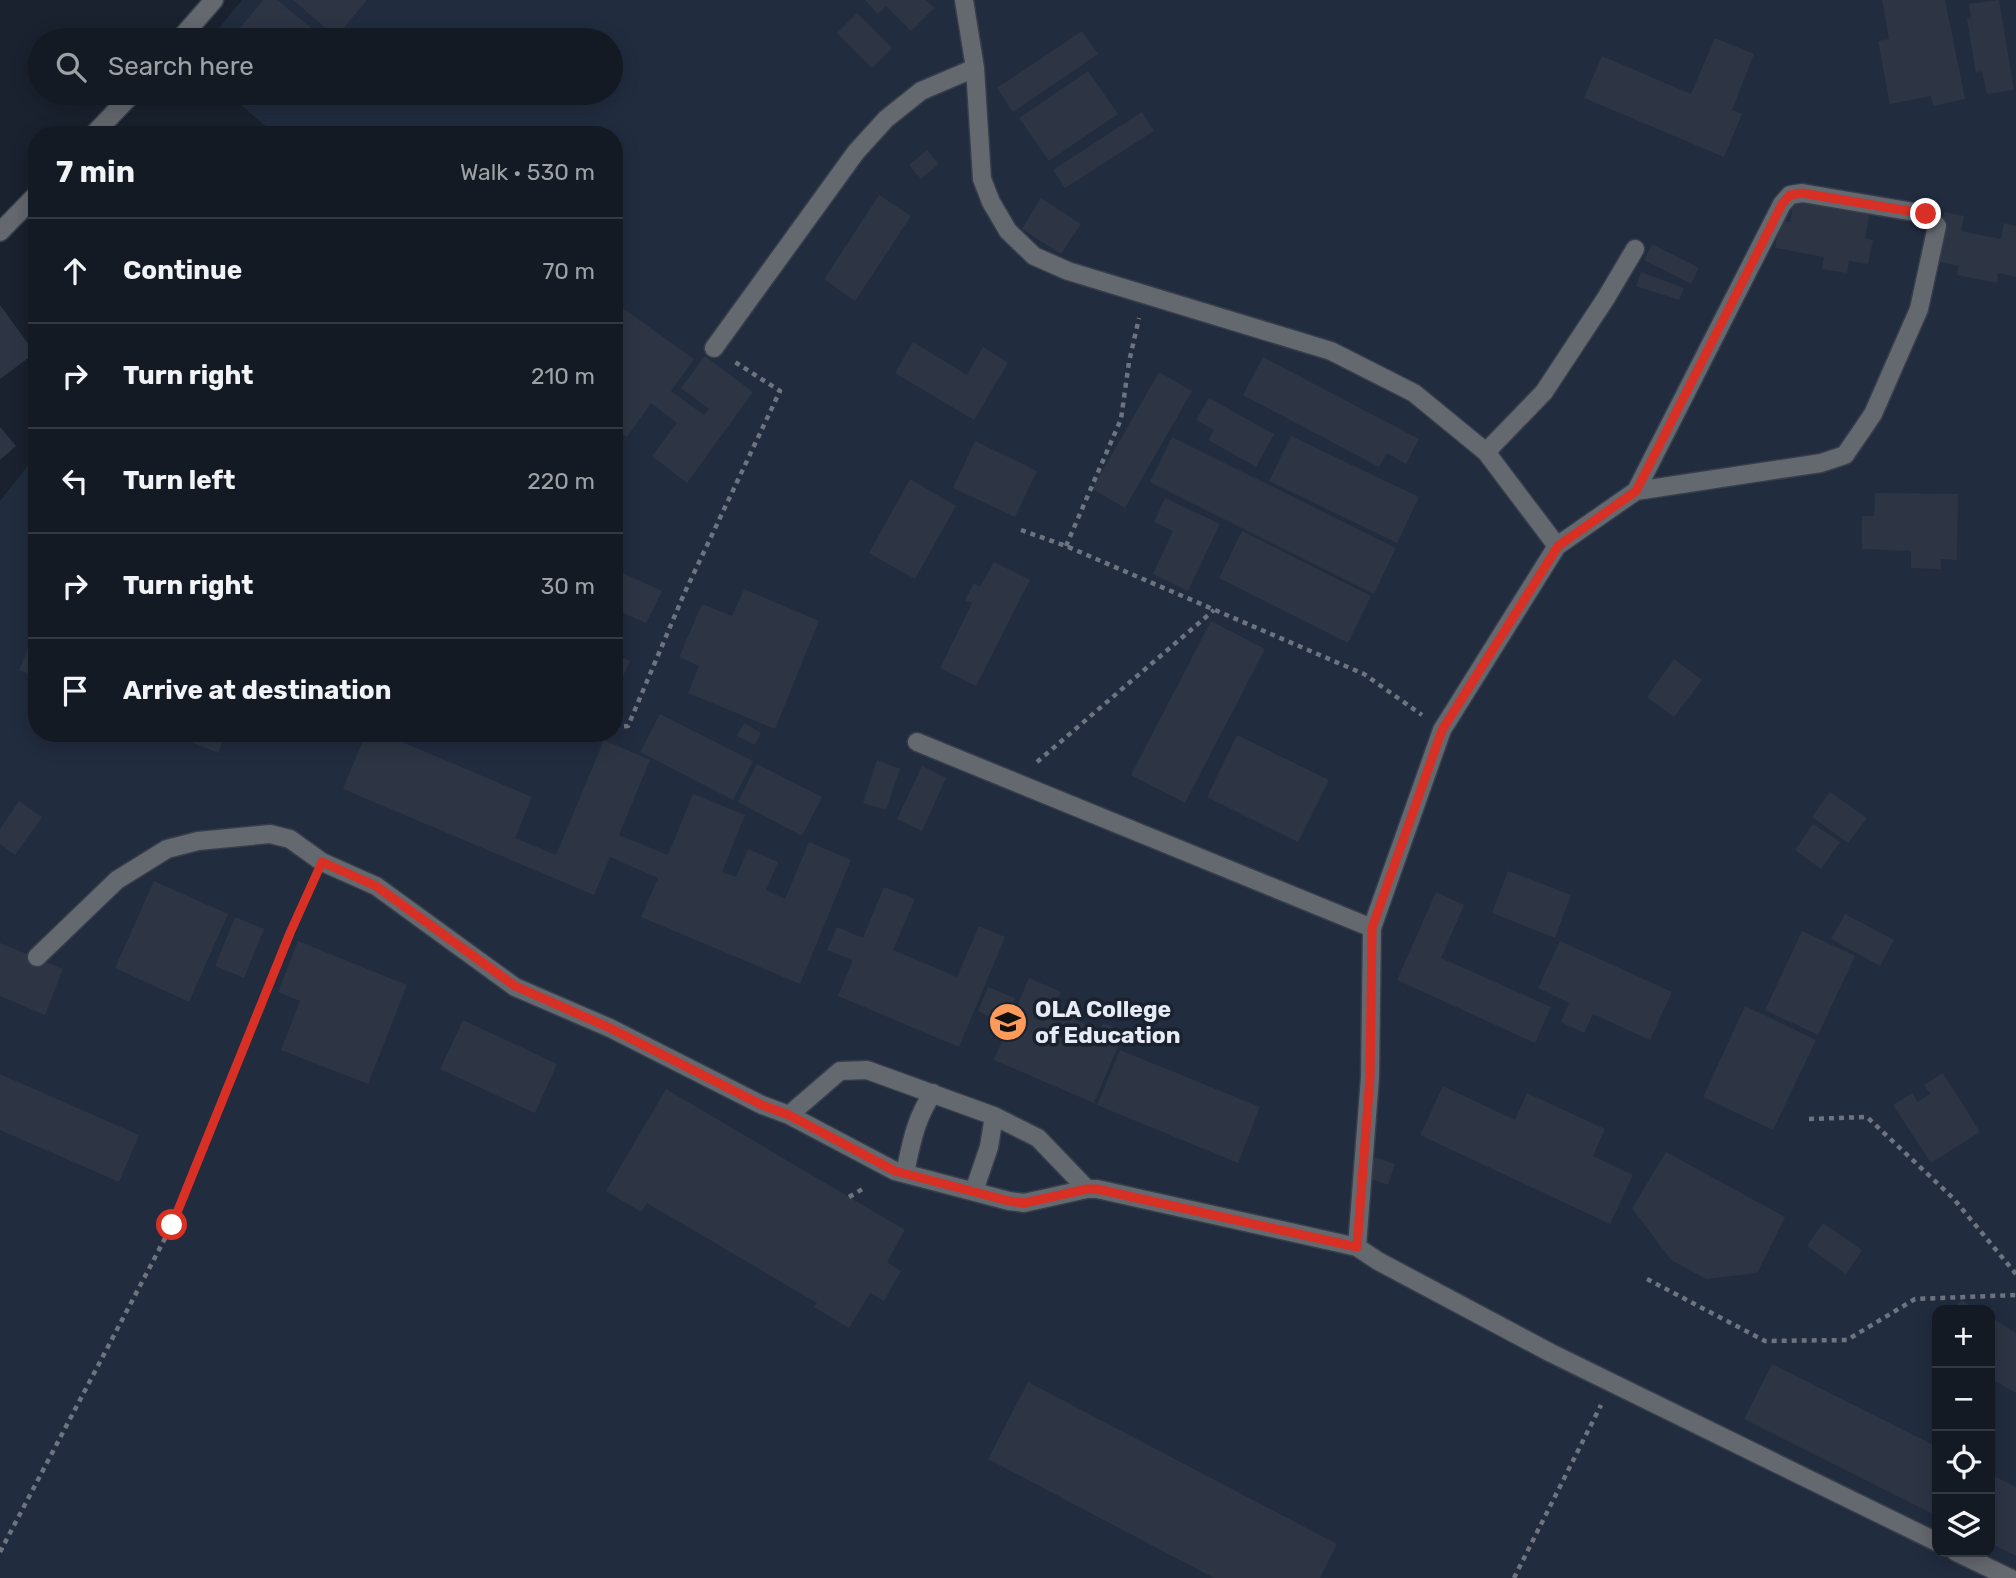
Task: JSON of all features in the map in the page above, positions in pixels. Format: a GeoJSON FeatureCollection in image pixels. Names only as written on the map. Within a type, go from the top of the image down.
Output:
{"type":"FeatureCollection","features":[{"type":"Feature","properties":{"kind":"street"},"geometry":{"type":"LineString","coordinates":[[190,28],[214,0]]}},
{"type":"Feature","properties":{"kind":"street"},"geometry":{"type":"LineString","coordinates":[[964,0],[975,68],[982,180],[1008,232],[1034,256],[1068,271],[1331,351],[1414,393],[1486,452],[1558,546]]}},
{"type":"Feature","properties":{"kind":"street"},"geometry":{"type":"LineString","coordinates":[[714,348],[856,152],[886,119],[921,91],[975,68]]}},
{"type":"Feature","properties":{"kind":"street"},"geometry":{"type":"LineString","coordinates":[[102,126],[122,105]]}},
{"type":"Feature","properties":{"kind":"street"},"geometry":{"type":"LineString","coordinates":[[1357,1247],[1370,1077],[1372,928],[1442,730],[1558,546],[1636,491],[1821,463],[1844,455],[1873,414],[1919,309],[1937,226],[1933,219],[1926,214],[1802,193],[1790,195],[1782,204],[1636,491]]}},
{"type":"Feature","properties":{"kind":"street"},"geometry":{"type":"LineString","coordinates":[[0,232],[28,203]]}},
{"type":"Feature","properties":{"kind":"street"},"geometry":{"type":"LineString","coordinates":[[1486,452],[1544,392],[1600,308],[1635,248]]}},
{"type":"Feature","properties":{"kind":"street"},"geometry":{"type":"LineString","coordinates":[[917,742],[1372,928]]}},
{"type":"Feature","properties":{"kind":"street"},"geometry":{"type":"LineString","coordinates":[[37,957],[117,880],[167,849],[198,841],[271,834],[289,839],[322,862],[376,886],[515,986],[610,1028],[762,1105],[789,1115],[895,1171],[1024,1203],[1097,1189],[1357,1247],[1551,1353],[1932,1540]]}},
{"type":"Feature","properties":{"kind":"street"},"geometry":{"type":"LineString","coordinates":[[789,1115],[840,1071],[867,1070],[994,1116],[1038,1138],[1087,1189]]}},
{"type":"Feature","properties":{"kind":"street"},"geometry":{"type":"LineString","coordinates":[[905,1173],[922,1108],[933,1093]]}},
{"type":"Feature","properties":{"kind":"street"},"geometry":{"type":"LineString","coordinates":[[974,1191],[989,1147],[994,1116]]}},
{"type":"Feature","properties":{"kind":"street"},"geometry":{"type":"LineString","coordinates":[[1966,1557],[2010,1578]]}},
{"type":"Feature","properties":{"kind":"path"},"geometry":{"type":"LineString","coordinates":[[1066,546],[1121,419],[1129,362],[1144,292]]}},
{"type":"Feature","properties":{"kind":"path"},"geometry":{"type":"LineString","coordinates":[[623,726],[628,726],[684,594],[780,391],[714,348]]}},
{"type":"Feature","properties":{"kind":"path"},"geometry":{"type":"LineString","coordinates":[[1021,530],[1066,546],[1364,674],[1442,730]]}},
{"type":"Feature","properties":{"kind":"path"},"geometry":{"type":"LineString","coordinates":[[1012,783],[1214,610]]}},
{"type":"Feature","properties":{"kind":"path"},"geometry":{"type":"LineString","coordinates":[[0,1552],[172,1225],[290,933],[322,862]]}},
{"type":"Feature","properties":{"kind":"path"},"geometry":{"type":"LineString","coordinates":[[1809,1119],[1867,1117],[1953,1198],[2016,1274]]}},
{"type":"Feature","properties":{"kind":"path"},"geometry":{"type":"LineString","coordinates":[[1647,1279],[1765,1341],[1847,1340],[1915,1299],[2016,1295]]}},
{"type":"Feature","properties":{"kind":"path"},"geometry":{"type":"LineString","coordinates":[[1514,1578],[1613,1382]]}},
{"type":"Feature","properties":{"kind":"shaded area","name":"OLA College of Education"},"geometry":{"type":"Polygon","coordinates":[[[242,0],[2016,0],[2016,1578],[0,1578],[0,501],[28,465],[28,742],[623,742],[623,126],[266,126],[241,105],[623,105],[623,28],[219,28],[242,0]]]}},
{"type":"Feature","properties":{"kind":"building"},"geometry":{"type":"Polygon","coordinates":[[[263,0],[277,0],[311,28],[240,28],[263,0]]]}},
{"type":"Feature","properties":{"kind":"building"},"geometry":{"type":"Polygon","coordinates":[[[293,0],[367,0],[344,28],[326,28],[293,0]]]}},
{"type":"Feature","properties":{"kind":"building"},"geometry":{"type":"Polygon","coordinates":[[[865,0],[926,0],[934,8],[911,31],[886,6],[878,14],[865,0]]]}},
{"type":"Feature","properties":{"kind":"building"},"geometry":{"type":"Polygon","coordinates":[[[1882,0],[1945,0],[1965,99],[1933,106],[1931,96],[1890,104],[1878,41],[1889,39],[1882,0]]]}},
{"type":"Feature","properties":{"kind":"building"},"geometry":{"type":"Polygon","coordinates":[[[1999,0],[2014,90],[1987,94],[1982,71],[1976,73],[1967,19],[1971,18],[1969,4],[1999,0]]]}},
{"type":"Feature","properties":{"kind":"building"},"geometry":{"type":"Polygon","coordinates":[[[857,13],[892,48],[872,68],[837,33],[857,13]]]}},
{"type":"Feature","properties":{"kind":"building"},"geometry":{"type":"Polygon","coordinates":[[[1082,31],[1098,54],[1013,112],[997,88],[1082,31]]]}},
{"type":"Feature","properties":{"kind":"building"},"geometry":{"type":"Polygon","coordinates":[[[1715,38],[1754,54],[1732,110],[1742,114],[1724,157],[1584,98],[1602,56],[1691,94],[1715,38]]]}},
{"type":"Feature","properties":{"kind":"building"},"geometry":{"type":"Polygon","coordinates":[[[1088,71],[1118,114],[1049,161],[1019,118],[1088,71]]]}},
{"type":"Feature","properties":{"kind":"building"},"geometry":{"type":"Polygon","coordinates":[[[1142,112],[1154,131],[1065,188],[1053,170],[1142,112]]]}},
{"type":"Feature","properties":{"kind":"building"},"geometry":{"type":"Polygon","coordinates":[[[927,150],[939,164],[921,179],[909,165],[927,150]]]}},
{"type":"Feature","properties":{"kind":"building"},"geometry":{"type":"Polygon","coordinates":[[[879,195],[911,216],[855,301],[824,279],[879,195]]]}},
{"type":"Feature","properties":{"kind":"building"},"geometry":{"type":"Polygon","coordinates":[[[1041,198],[1081,224],[1061,254],[1022,229],[1041,198]]]}},
{"type":"Feature","properties":{"kind":"building"},"geometry":{"type":"Polygon","coordinates":[[[1794,199],[1870,212],[1865,238],[1873,240],[1868,264],[1849,261],[1847,273],[1822,269],[1824,257],[1775,248],[1780,221],[1790,222],[1794,199]]]}},
{"type":"Feature","properties":{"kind":"building"},"geometry":{"type":"Polygon","coordinates":[[[1944,212],[1964,216],[1961,231],[2001,239],[2004,223],[2016,226],[2016,277],[1998,273],[1997,283],[1957,275],[1959,266],[1935,261],[1944,212]]]}},
{"type":"Feature","properties":{"kind":"building"},"geometry":{"type":"Polygon","coordinates":[[[1652,244],[1699,268],[1691,284],[1644,260],[1652,244]]]}},
{"type":"Feature","properties":{"kind":"building"},"geometry":{"type":"Polygon","coordinates":[[[1641,272],[1684,288],[1679,300],[1636,286],[1641,272]]]}},
{"type":"Feature","properties":{"kind":"building"},"geometry":{"type":"Polygon","coordinates":[[[0,305],[28,343],[28,358],[0,379],[0,305]]]}},
{"type":"Feature","properties":{"kind":"building"},"geometry":{"type":"Polygon","coordinates":[[[623,308],[694,359],[671,391],[704,415],[709,409],[681,388],[705,356],[753,392],[687,483],[652,456],[677,423],[651,403],[627,437],[623,434],[623,308]]]}},
{"type":"Feature","properties":{"kind":"building"},"geometry":{"type":"Polygon","coordinates":[[[913,342],[967,375],[983,347],[1008,363],[974,420],[895,373],[913,342]]]}},
{"type":"Feature","properties":{"kind":"building"},"geometry":{"type":"Polygon","coordinates":[[[1263,357],[1419,439],[1406,464],[1387,453],[1379,467],[1243,395],[1263,357]]]}},
{"type":"Feature","properties":{"kind":"building"},"geometry":{"type":"Polygon","coordinates":[[[1159,372],[1192,391],[1125,508],[1092,489],[1159,372]]]}},
{"type":"Feature","properties":{"kind":"building"},"geometry":{"type":"Polygon","coordinates":[[[1209,398],[1274,434],[1256,467],[1208,440],[1214,430],[1196,420],[1209,398]]]}},
{"type":"Feature","properties":{"kind":"building"},"geometry":{"type":"Polygon","coordinates":[[[0,427],[16,446],[0,460],[0,427]]]}},
{"type":"Feature","properties":{"kind":"building"},"geometry":{"type":"Polygon","coordinates":[[[1291,436],[1419,497],[1397,543],[1269,481],[1291,436]]]}},
{"type":"Feature","properties":{"kind":"building"},"geometry":{"type":"Polygon","coordinates":[[[1172,437],[1396,548],[1374,594],[1150,482],[1172,437]]]}},
{"type":"Feature","properties":{"kind":"building"},"geometry":{"type":"Polygon","coordinates":[[[975,441],[1037,471],[1015,517],[953,488],[975,441]]]}},
{"type":"Feature","properties":{"kind":"building"},"geometry":{"type":"Polygon","coordinates":[[[910,479],[956,506],[915,579],[869,553],[910,479]]]}},
{"type":"Feature","properties":{"kind":"building"},"geometry":{"type":"Polygon","coordinates":[[[1875,493],[1958,494],[1957,560],[1941,559],[1941,569],[1911,568],[1911,551],[1862,549],[1862,516],[1874,516],[1875,493]]]}},
{"type":"Feature","properties":{"kind":"building"},"geometry":{"type":"Polygon","coordinates":[[[1165,498],[1220,524],[1188,591],[1153,574],[1173,531],[1154,522],[1165,498]]]}},
{"type":"Feature","properties":{"kind":"building"},"geometry":{"type":"Polygon","coordinates":[[[1242,531],[1371,596],[1348,643],[1219,578],[1242,531]]]}},
{"type":"Feature","properties":{"kind":"building"},"geometry":{"type":"Polygon","coordinates":[[[994,562],[1030,580],[976,686],[940,668],[972,603],[965,600],[974,583],[980,587],[994,562]]]}},
{"type":"Feature","properties":{"kind":"building"},"geometry":{"type":"Polygon","coordinates":[[[623,573],[662,591],[646,623],[623,613],[623,573]]]}},
{"type":"Feature","properties":{"kind":"building"},"geometry":{"type":"Polygon","coordinates":[[[744,589],[819,621],[775,729],[688,693],[699,666],[679,657],[702,604],[732,616],[744,589]]]}},
{"type":"Feature","properties":{"kind":"building"},"geometry":{"type":"Polygon","coordinates":[[[1211,621],[1265,649],[1185,803],[1131,775],[1211,621]]]}},
{"type":"Feature","properties":{"kind":"building"},"geometry":{"type":"Polygon","coordinates":[[[28,648],[28,674],[19,670],[28,648]]]}},
{"type":"Feature","properties":{"kind":"building"},"geometry":{"type":"Polygon","coordinates":[[[623,658],[630,661],[623,676],[623,658]]]}},
{"type":"Feature","properties":{"kind":"building"},"geometry":{"type":"Polygon","coordinates":[[[1674,659],[1702,680],[1674,717],[1647,697],[1674,659]]]}},
{"type":"Feature","properties":{"kind":"building"},"geometry":{"type":"Polygon","coordinates":[[[660,714],[753,761],[733,800],[640,752],[660,714]]]}},
{"type":"Feature","properties":{"kind":"building"},"geometry":{"type":"Polygon","coordinates":[[[744,723],[761,733],[755,745],[737,736],[744,723]]]}},
{"type":"Feature","properties":{"kind":"building"},"geometry":{"type":"Polygon","coordinates":[[[1237,735],[1329,780],[1298,842],[1207,797],[1237,735]]]}},
{"type":"Feature","properties":{"kind":"building"},"geometry":{"type":"Polygon","coordinates":[[[191,742],[222,742],[218,753],[191,742]]]}},
{"type":"Feature","properties":{"kind":"building"},"geometry":{"type":"Polygon","coordinates":[[[362,742],[402,742],[532,797],[515,838],[556,855],[603,742],[609,742],[650,760],[619,835],[668,855],[693,794],[745,815],[722,872],[736,877],[748,849],[778,862],[766,890],[785,899],[809,842],[851,860],[800,984],[641,917],[658,878],[610,857],[594,895],[343,789],[362,742]]]}},
{"type":"Feature","properties":{"kind":"building"},"geometry":{"type":"Polygon","coordinates":[[[877,760],[900,769],[886,810],[863,803],[877,760]]]}},
{"type":"Feature","properties":{"kind":"building"},"geometry":{"type":"Polygon","coordinates":[[[757,764],[822,797],[802,836],[738,802],[757,764]]]}},
{"type":"Feature","properties":{"kind":"building"},"geometry":{"type":"Polygon","coordinates":[[[922,766],[946,778],[922,831],[897,819],[922,766]]]}},
{"type":"Feature","properties":{"kind":"building"},"geometry":{"type":"Polygon","coordinates":[[[1830,792],[1867,818],[1848,843],[1812,817],[1830,792]]]}},
{"type":"Feature","properties":{"kind":"building"},"geometry":{"type":"Polygon","coordinates":[[[19,801],[42,817],[15,855],[0,844],[0,829],[19,801]]]}},
{"type":"Feature","properties":{"kind":"building"},"geometry":{"type":"Polygon","coordinates":[[[1813,824],[1840,842],[1821,869],[1795,850],[1813,824]]]}},
{"type":"Feature","properties":{"kind":"building"},"geometry":{"type":"Polygon","coordinates":[[[1508,871],[1571,895],[1555,938],[1492,913],[1508,871]]]}},
{"type":"Feature","properties":{"kind":"building"},"geometry":{"type":"Polygon","coordinates":[[[154,881],[228,914],[189,1002],[115,968],[154,881]]]}},
{"type":"Feature","properties":{"kind":"building"},"geometry":{"type":"Polygon","coordinates":[[[884,887],[915,899],[893,950],[957,977],[979,926],[1005,937],[959,1047],[838,996],[853,960],[827,950],[837,927],[863,938],[884,887]]]}},
{"type":"Feature","properties":{"kind":"building"},"geometry":{"type":"Polygon","coordinates":[[[1436,892],[1464,905],[1441,958],[1551,1007],[1535,1043],[1397,980],[1436,892]]]}},
{"type":"Feature","properties":{"kind":"building"},"geometry":{"type":"Polygon","coordinates":[[[1845,914],[1894,940],[1880,966],[1831,939],[1845,914]]]}},
{"type":"Feature","properties":{"kind":"building"},"geometry":{"type":"Polygon","coordinates":[[[235,917],[264,929],[244,978],[215,966],[235,917]]]}},
{"type":"Feature","properties":{"kind":"building"},"geometry":{"type":"Polygon","coordinates":[[[1802,931],[1855,956],[1818,1035],[1765,1010],[1802,931]]]}},
{"type":"Feature","properties":{"kind":"building"},"geometry":{"type":"Polygon","coordinates":[[[298,941],[407,985],[368,1084],[281,1050],[300,1001],[278,992],[298,941]]]}},
{"type":"Feature","properties":{"kind":"building"},"geometry":{"type":"Polygon","coordinates":[[[1560,941],[1672,992],[1650,1040],[1593,1014],[1584,1033],[1561,1022],[1569,1003],[1538,988],[1560,941]]]}},
{"type":"Feature","properties":{"kind":"building"},"geometry":{"type":"Polygon","coordinates":[[[0,943],[63,969],[45,1015],[0,996],[0,943]]]}},
{"type":"Feature","properties":{"kind":"building"},"geometry":{"type":"Polygon","coordinates":[[[1029,978],[1061,992],[1053,1010],[1100,1030],[1103,1023],[1124,1032],[1094,1103],[994,1060],[1029,978]]]}},
{"type":"Feature","properties":{"kind":"building"},"geometry":{"type":"Polygon","coordinates":[[[988,987],[1015,998],[1005,1024],[978,1011],[988,987]]]}},
{"type":"Feature","properties":{"kind":"building"},"geometry":{"type":"Polygon","coordinates":[[[1745,1006],[1816,1040],[1773,1130],[1703,1097],[1745,1006]]]}},
{"type":"Feature","properties":{"kind":"building"},"geometry":{"type":"Polygon","coordinates":[[[463,1020],[557,1064],[535,1113],[440,1069],[463,1020]]]}},
{"type":"Feature","properties":{"kind":"building"},"geometry":{"type":"Polygon","coordinates":[[[1120,1050],[1260,1107],[1238,1163],[1097,1105],[1120,1050]]]}},
{"type":"Feature","properties":{"kind":"building"},"geometry":{"type":"Polygon","coordinates":[[[1943,1073],[1980,1132],[1931,1163],[1893,1105],[1912,1093],[1918,1102],[1930,1094],[1924,1085],[1943,1073]]]}},
{"type":"Feature","properties":{"kind":"building"},"geometry":{"type":"Polygon","coordinates":[[[0,1074],[139,1135],[119,1182],[0,1130],[0,1074]]]}},
{"type":"Feature","properties":{"kind":"building"},"geometry":{"type":"Polygon","coordinates":[[[1443,1086],[1515,1120],[1527,1093],[1605,1129],[1593,1156],[1633,1175],[1610,1224],[1420,1135],[1443,1086]]]}},
{"type":"Feature","properties":{"kind":"building"},"geometry":{"type":"Polygon","coordinates":[[[666,1089],[905,1230],[887,1262],[901,1271],[884,1301],[870,1293],[849,1328],[814,1307],[817,1303],[647,1203],[641,1212],[606,1191],[666,1089]]]}},
{"type":"Feature","properties":{"kind":"building"},"geometry":{"type":"Polygon","coordinates":[[[1666,1152],[1785,1217],[1757,1273],[1706,1279],[1671,1260],[1632,1208],[1666,1152]]]}},
{"type":"Feature","properties":{"kind":"building"},"geometry":{"type":"Polygon","coordinates":[[[1372,1156],[1395,1164],[1388,1185],[1365,1177],[1372,1156]]]}},
{"type":"Feature","properties":{"kind":"building"},"geometry":{"type":"Polygon","coordinates":[[[1823,1223],[1862,1250],[1846,1274],[1807,1246],[1823,1223]]]}},
{"type":"Feature","properties":{"kind":"building"},"geometry":{"type":"Polygon","coordinates":[[[1995,1320],[2016,1333],[2016,1393],[1995,1381],[1995,1320]]]}},
{"type":"Feature","properties":{"kind":"building"},"geometry":{"type":"Polygon","coordinates":[[[1772,1364],[1932,1444],[1932,1513],[1744,1419],[1772,1364]]]}},
{"type":"Feature","properties":{"kind":"building"},"geometry":{"type":"Polygon","coordinates":[[[1028,1382],[1337,1544],[1320,1578],[1214,1578],[988,1459],[1028,1382]]]}},
{"type":"Feature","properties":{"kind":"building"},"geometry":{"type":"Polygon","coordinates":[[[1995,1476],[2016,1487],[2016,1556],[1995,1546],[1995,1476]]]}},
{"type":"Feature","properties":{"kind":"place","name":"OLA College of Education"},"geometry":{"type":"Point","coordinates":[1008,1022]}},
{"type":"Feature","properties":{"kind":"route"},"geometry":{"type":"LineString","coordinates":[[172,1225],[290,933],[322,862],[376,886],[515,986],[610,1028],[762,1105],[789,1115],[895,1171],[1024,1203],[1097,1189],[1357,1247],[1370,1077],[1372,928],[1442,730],[1558,546],[1636,491],[1782,204],[1790,195],[1802,193],[1926,214]]}}]}
